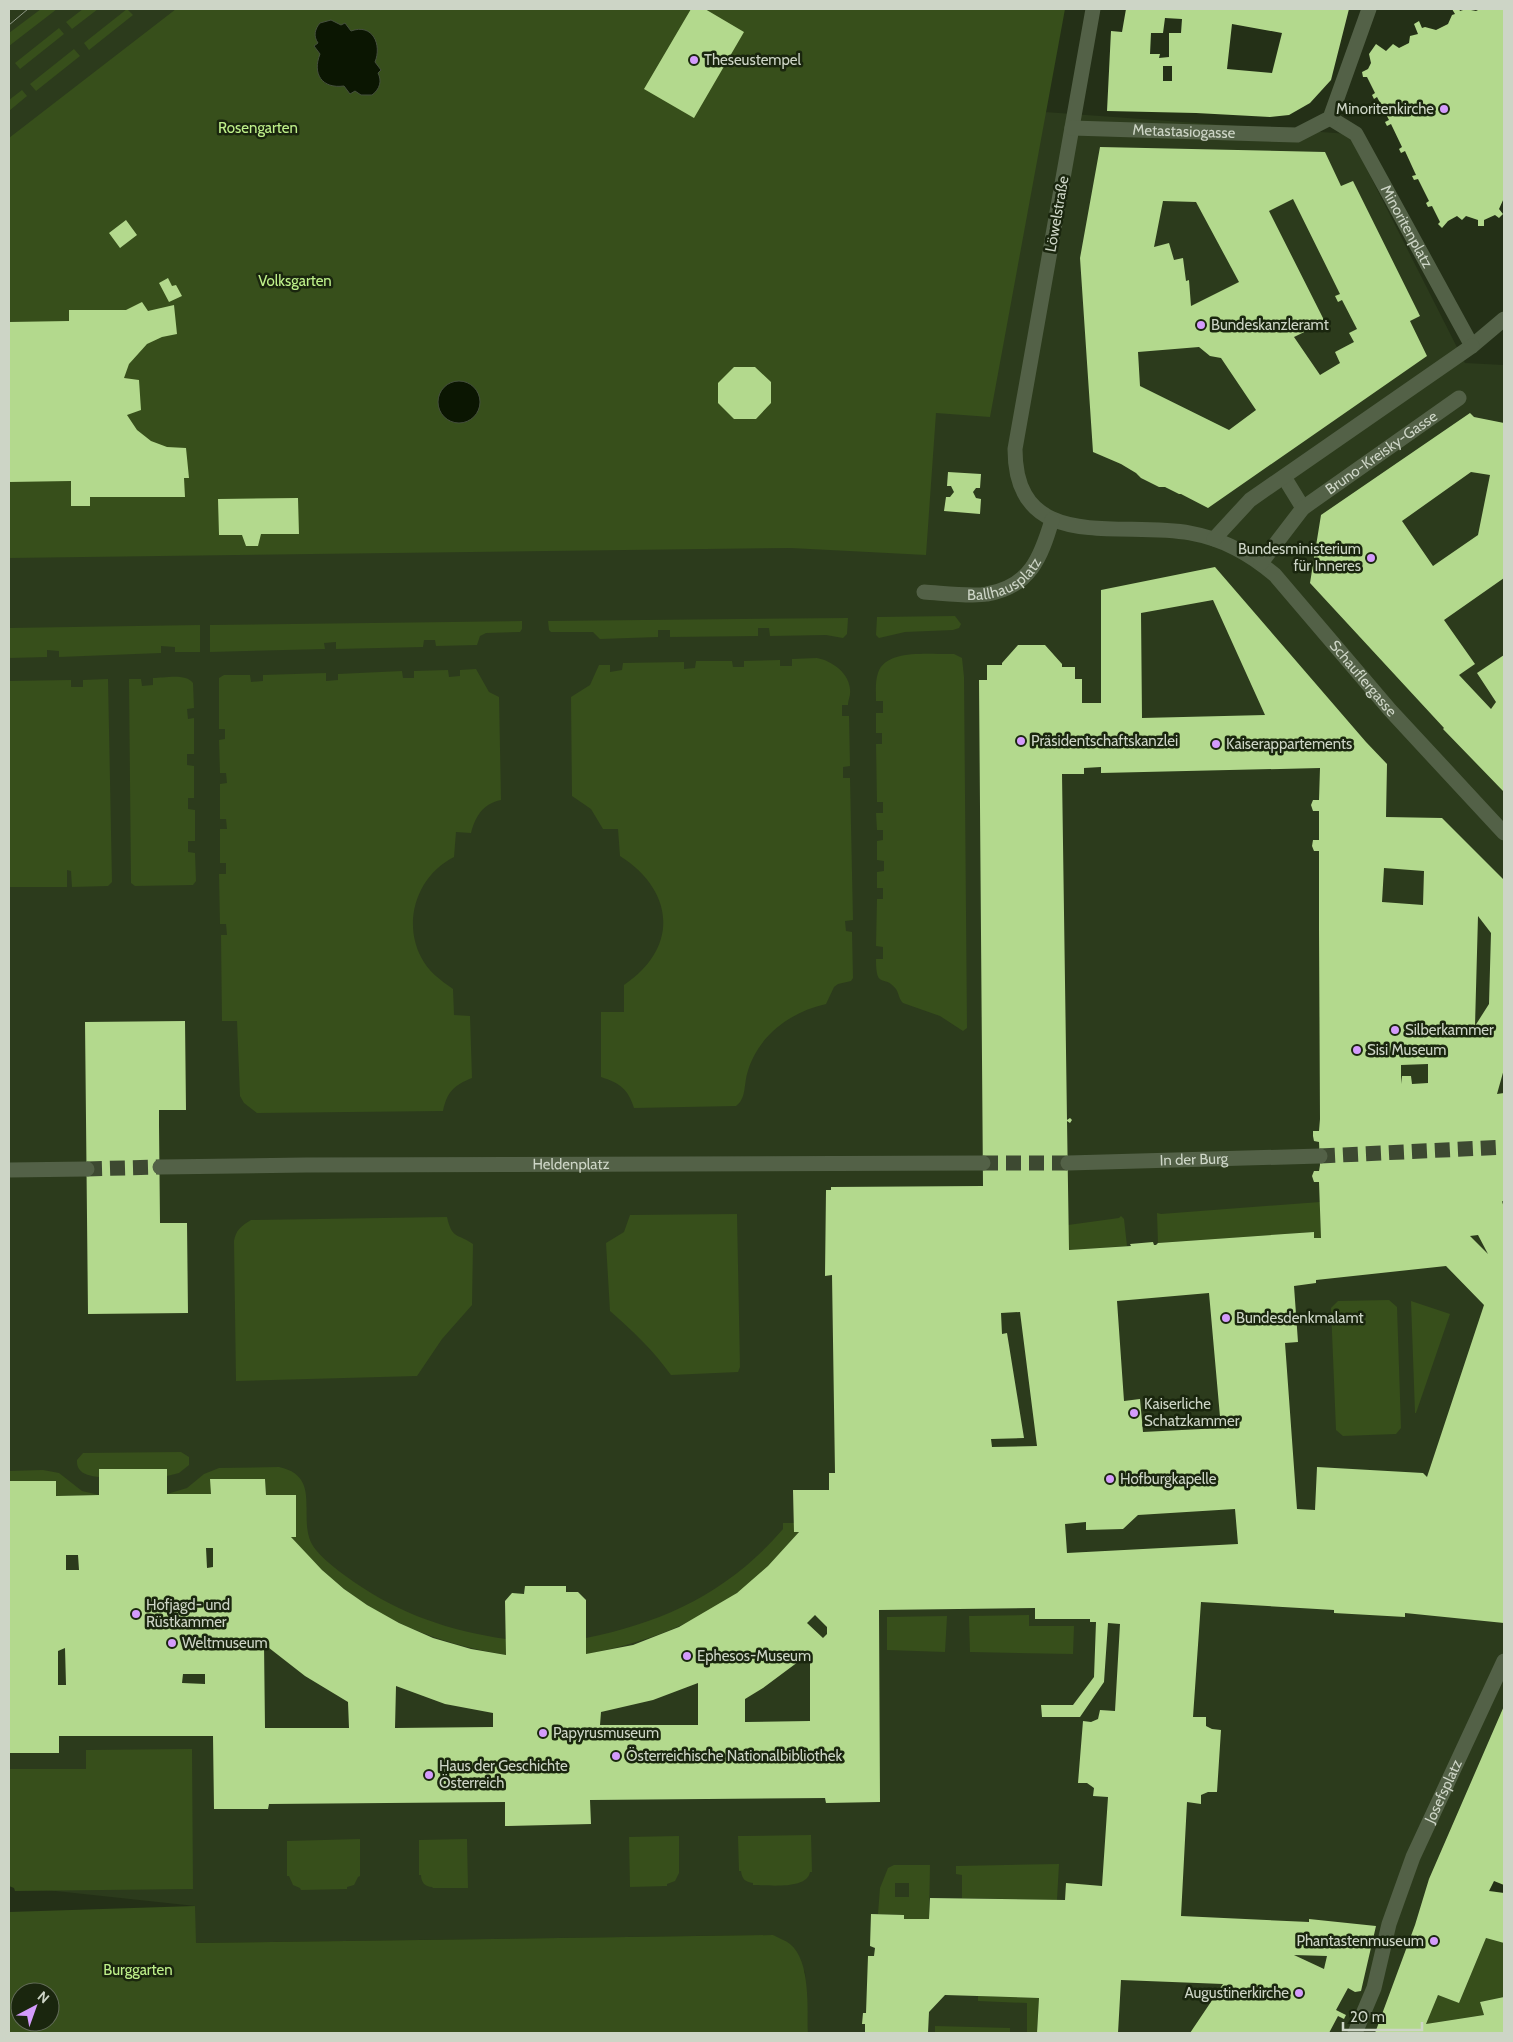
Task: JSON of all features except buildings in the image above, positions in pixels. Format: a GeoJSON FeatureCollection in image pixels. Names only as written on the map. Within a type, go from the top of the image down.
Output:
{"type":"FeatureCollection","features":[{"type":"Feature","properties":{"kind":"street","name":"Löwelstraße"},"geometry":{"type":"LineString","coordinates":[[1052,520],[1039,513],[1028,502],[1017,478],[1015,449],[1093,9]]}},
{"type":"Feature","properties":{"kind":"street"},"geometry":{"type":"LineString","coordinates":[[1330,118],[1370,9]]}},
{"type":"Feature","properties":{"kind":"street","name":"Metastasiogasse"},"geometry":{"type":"LineString","coordinates":[[1072,128],[1297,135],[1330,118]]}},
{"type":"Feature","properties":{"kind":"street","name":"Minoritenplatz"},"geometry":{"type":"LineString","coordinates":[[1330,118],[1356,134],[1472,346]]}},
{"type":"Feature","properties":{"kind":"street"},"geometry":{"type":"LineString","coordinates":[[1052,520],[1072,526],[1188,533],[1214,539],[1250,500],[1438,371],[1504,319]]}},
{"type":"Feature","properties":{"kind":"street","name":"Bruno-Kreisky-Gasse"},"geometry":{"type":"LineString","coordinates":[[1261,563],[1303,508],[1459,398]]}},
{"type":"Feature","properties":{"kind":"street"},"geometry":{"type":"LineString","coordinates":[[1284,477],[1303,508]]}},
{"type":"Feature","properties":{"kind":"street","name":"Ballhausplatz"},"geometry":{"type":"LineString","coordinates":[[924,592],[986,595],[1024,579],[1043,549],[1052,520]]}},
{"type":"Feature","properties":{"kind":"street","name":"Schauflergasse"},"geometry":{"type":"LineString","coordinates":[[1214,539],[1239,549],[1261,563],[1274,575],[1390,710],[1504,833]]}},
{"type":"Feature","properties":{"kind":"street","name":"In der Burg"},"geometry":{"type":"LineString","coordinates":[[1068,1163],[1320,1156]]}},
{"type":"Feature","properties":{"kind":"street","name":"Heldenplatz"},"geometry":{"type":"LineString","coordinates":[[160,1167],[983,1163]]}},
{"type":"Feature","properties":{"kind":"street"},"geometry":{"type":"LineString","coordinates":[[9,1170],[86,1169]]}},
{"type":"Feature","properties":{"kind":"street","name":"Josefsplatz"},"geometry":{"type":"LineString","coordinates":[[1355,2033],[1374,1988],[1389,1924],[1413,1857],[1499,1683],[1504,1661]]}},
{"type":"Feature","properties":{"kind":"shaded area"},"geometry":{"type":"Polygon","coordinates":[[[9,9],[1063,9],[1045,112],[1349,134],[1465,363],[1504,365],[1504,1706],[1429,1879],[1504,1893],[1504,2033],[808,2033],[805,1972],[773,1935],[195,1943],[195,1906],[9,1886],[9,9]]]}},
{"type":"Feature","properties":{"kind":"shaded area"},"geometry":{"type":"Polygon","coordinates":[[[331,20],[341,25],[345,23],[351,31],[365,30],[374,37],[377,49],[375,62],[381,70],[378,73],[379,85],[372,95],[361,95],[355,91],[350,94],[344,86],[330,85],[321,79],[318,74],[317,68],[320,54],[314,46],[318,43],[315,33],[320,23],[331,20]]]}},
{"type":"Feature","properties":{"kind":"shaded area"},"geometry":{"type":"Polygon","coordinates":[[[459,381],[474,387],[480,402],[474,417],[459,423],[444,417],[438,402],[444,387],[459,381]]]}},
{"type":"Feature","properties":{"kind":"green space"},"geometry":{"type":"Polygon","coordinates":[[[41,9],[57,9],[9,46],[9,33],[41,9]]]}},
{"type":"Feature","properties":{"kind":"green space"},"geometry":{"type":"Polygon","coordinates":[[[83,9],[98,9],[72,29],[66,22],[83,9]]]}},
{"type":"Feature","properties":{"kind":"green space"},"geometry":{"type":"Polygon","coordinates":[[[127,9],[133,15],[89,50],[84,43],[127,9]]]}},
{"type":"Feature","properties":{"kind":"green space","name":"Volksgarten"},"geometry":{"type":"Polygon","coordinates":[[[176,9],[1065,9],[990,417],[936,413],[926,555],[791,548],[9,558],[9,138],[176,9]]]}},
{"type":"Feature","properties":{"kind":"green space"},"geometry":{"type":"Polygon","coordinates":[[[59,28],[64,34],[20,69],[15,63],[59,28]]]}},
{"type":"Feature","properties":{"kind":"green space"},"geometry":{"type":"Polygon","coordinates":[[[74,49],[80,56],[36,91],[30,84],[74,49]]]}},
{"type":"Feature","properties":{"kind":"green space"},"geometry":{"type":"Polygon","coordinates":[[[22,90],[27,96],[9,111],[9,100],[22,90]]]}},
{"type":"Feature","properties":{"kind":"green space"},"geometry":{"type":"Polygon","coordinates":[[[955,616],[961,624],[959,628],[953,630],[905,632],[879,638],[876,635],[877,617],[955,616]]]}},
{"type":"Feature","properties":{"kind":"green space"},"geometry":{"type":"Polygon","coordinates":[[[848,618],[847,634],[843,638],[826,635],[770,636],[769,628],[758,628],[758,636],[670,637],[670,630],[658,630],[658,637],[600,639],[593,632],[551,632],[548,621],[848,618]]]}},
{"type":"Feature","properties":{"kind":"green space"},"geometry":{"type":"Polygon","coordinates":[[[522,621],[520,632],[486,633],[480,636],[477,645],[436,646],[435,640],[424,640],[423,647],[336,649],[336,642],[324,643],[325,649],[210,652],[210,625],[522,621]]]}},
{"type":"Feature","properties":{"kind":"green space"},"geometry":{"type":"Polygon","coordinates":[[[200,625],[200,652],[175,652],[175,647],[161,646],[161,653],[59,657],[59,651],[47,650],[47,657],[9,658],[9,628],[200,625]]]}},
{"type":"Feature","properties":{"kind":"green space"},"geometry":{"type":"Polygon","coordinates":[[[911,654],[954,654],[962,658],[964,677],[967,1028],[963,1031],[940,1016],[903,1003],[892,984],[879,978],[876,969],[876,959],[883,959],[883,947],[876,946],[877,899],[883,899],[883,888],[877,888],[877,872],[884,871],[884,861],[877,860],[877,841],[883,840],[883,830],[877,830],[876,813],[883,813],[883,802],[877,802],[876,744],[882,744],[882,733],[876,733],[876,713],[883,713],[883,701],[876,701],[877,676],[883,665],[900,656],[911,654]]]}},
{"type":"Feature","properties":{"kind":"green space"},"geometry":{"type":"Polygon","coordinates":[[[817,658],[829,662],[840,670],[845,675],[850,687],[848,705],[842,705],[842,716],[849,716],[850,766],[843,767],[843,778],[850,778],[853,920],[845,921],[846,931],[852,932],[853,978],[851,981],[834,987],[826,1004],[800,1013],[767,1037],[758,1048],[752,1060],[742,1100],[736,1106],[634,1108],[626,1091],[618,1084],[601,1077],[601,1012],[624,1012],[624,985],[642,970],[654,954],[661,937],[663,920],[660,902],[652,886],[638,870],[620,856],[618,829],[603,829],[591,809],[572,796],[571,697],[590,685],[599,665],[610,665],[610,672],[622,670],[623,663],[684,662],[684,669],[695,668],[696,661],[732,661],[733,667],[744,667],[744,661],[780,660],[780,666],[792,666],[792,659],[817,658]]]}},
{"type":"Feature","properties":{"kind":"green space"},"geometry":{"type":"Polygon","coordinates":[[[476,669],[489,692],[499,697],[501,800],[489,804],[481,811],[471,833],[456,832],[454,857],[441,865],[423,887],[417,900],[413,928],[415,943],[427,967],[453,989],[454,1015],[470,1016],[472,1078],[460,1083],[452,1090],[443,1111],[257,1113],[244,1103],[240,1096],[237,1021],[222,1021],[221,935],[227,935],[226,924],[220,924],[219,874],[226,874],[226,863],[220,863],[220,829],[227,829],[226,819],[220,819],[220,784],[227,783],[226,773],[220,773],[219,740],[225,739],[225,729],[219,729],[219,678],[224,675],[250,675],[251,682],[263,681],[263,675],[326,673],[326,681],[338,680],[338,674],[402,671],[403,678],[414,678],[414,671],[448,670],[449,677],[460,676],[460,670],[476,669]]]}},
{"type":"Feature","properties":{"kind":"green space"},"geometry":{"type":"Polygon","coordinates":[[[180,677],[193,683],[194,708],[187,709],[188,719],[194,718],[194,754],[187,754],[187,765],[194,766],[194,798],[188,798],[188,809],[195,810],[195,841],[188,841],[188,852],[195,853],[196,881],[193,885],[135,886],[131,883],[129,679],[141,679],[142,686],[153,685],[153,678],[180,677]]]}},
{"type":"Feature","properties":{"kind":"green space"},"geometry":{"type":"Polygon","coordinates":[[[108,679],[112,882],[108,886],[72,887],[71,871],[67,870],[67,887],[9,887],[9,681],[71,680],[71,687],[83,687],[83,680],[108,679]]]}},
{"type":"Feature","properties":{"kind":"green space"},"geometry":{"type":"Polygon","coordinates":[[[1320,1202],[1321,1238],[1314,1238],[1314,1232],[1158,1243],[1157,1213],[1320,1202]]]}},
{"type":"Feature","properties":{"kind":"green space"},"geometry":{"type":"Polygon","coordinates":[[[737,1214],[740,1367],[738,1372],[671,1375],[642,1341],[610,1311],[606,1243],[624,1232],[630,1215],[737,1214]]]}},
{"type":"Feature","properties":{"kind":"green space"},"geometry":{"type":"Polygon","coordinates":[[[1121,1216],[1124,1219],[1127,1246],[1069,1250],[1068,1225],[1119,1218],[1121,1216]]]}},
{"type":"Feature","properties":{"kind":"green space"},"geometry":{"type":"Polygon","coordinates":[[[447,1217],[453,1233],[473,1244],[472,1305],[442,1339],[417,1376],[236,1381],[234,1241],[238,1231],[244,1224],[251,1220],[447,1217]]]}},
{"type":"Feature","properties":{"kind":"green space"},"geometry":{"type":"Polygon","coordinates":[[[1389,1300],[1397,1307],[1401,1428],[1396,1434],[1343,1436],[1336,1430],[1331,1308],[1338,1301],[1389,1300]]]}},
{"type":"Feature","properties":{"kind":"green space"},"geometry":{"type":"Polygon","coordinates":[[[1411,1301],[1450,1314],[1416,1413],[1415,1413],[1411,1301]]]}},
{"type":"Feature","properties":{"kind":"green space"},"geometry":{"type":"Polygon","coordinates":[[[181,1452],[189,1457],[189,1465],[179,1473],[167,1476],[167,1469],[100,1469],[99,1477],[95,1477],[81,1471],[77,1464],[77,1460],[83,1453],[181,1452]]]}},
{"type":"Feature","properties":{"kind":"green space"},"geometry":{"type":"Polygon","coordinates":[[[279,1467],[293,1472],[301,1480],[305,1491],[307,1527],[310,1539],[324,1559],[371,1593],[426,1620],[485,1636],[506,1639],[506,1655],[455,1644],[408,1627],[385,1616],[342,1588],[291,1537],[296,1537],[266,1495],[265,1479],[211,1479],[211,1494],[167,1494],[187,1488],[204,1474],[219,1468],[279,1467]]]}},
{"type":"Feature","properties":{"kind":"green space"},"geometry":{"type":"Polygon","coordinates":[[[43,1470],[59,1473],[82,1491],[99,1495],[56,1496],[56,1481],[9,1481],[9,1471],[43,1470]]]}},
{"type":"Feature","properties":{"kind":"green space"},"geometry":{"type":"Polygon","coordinates":[[[783,1523],[794,1523],[799,1532],[769,1566],[729,1599],[684,1624],[661,1634],[611,1649],[586,1654],[586,1638],[643,1623],[669,1613],[718,1587],[763,1551],[783,1529],[783,1523]]]}},
{"type":"Feature","properties":{"kind":"green space"},"geometry":{"type":"Polygon","coordinates":[[[1029,1615],[1029,1626],[1074,1626],[1073,1654],[970,1652],[969,1616],[1029,1615]]]}},
{"type":"Feature","properties":{"kind":"green space"},"geometry":{"type":"Polygon","coordinates":[[[947,1616],[945,1652],[887,1650],[887,1617],[947,1616]]]}},
{"type":"Feature","properties":{"kind":"green space"},"geometry":{"type":"Polygon","coordinates":[[[192,1749],[193,1889],[15,1891],[14,1888],[9,1886],[9,1769],[86,1769],[86,1750],[192,1749]]]}},
{"type":"Feature","properties":{"kind":"green space"},"geometry":{"type":"Polygon","coordinates":[[[811,1835],[812,1872],[802,1882],[777,1886],[753,1885],[753,1883],[744,1880],[741,1871],[739,1871],[738,1836],[811,1835]]]}},
{"type":"Feature","properties":{"kind":"green space"},"geometry":{"type":"Polygon","coordinates":[[[679,1836],[679,1873],[675,1881],[667,1884],[667,1886],[630,1887],[629,1837],[679,1836]]]}},
{"type":"Feature","properties":{"kind":"green space"},"geometry":{"type":"Polygon","coordinates":[[[360,1839],[360,1876],[354,1885],[347,1887],[347,1889],[301,1890],[293,1885],[289,1876],[287,1876],[287,1841],[360,1839]]]}},
{"type":"Feature","properties":{"kind":"green space"},"geometry":{"type":"Polygon","coordinates":[[[467,1839],[468,1888],[433,1888],[424,1884],[421,1875],[419,1875],[419,1840],[467,1839]]]}},
{"type":"Feature","properties":{"kind":"green space"},"geometry":{"type":"Polygon","coordinates":[[[1059,1864],[1057,1900],[962,1898],[962,1875],[956,1874],[956,1866],[1059,1864]]]}},
{"type":"Feature","properties":{"kind":"green space"},"geometry":{"type":"Polygon","coordinates":[[[894,1865],[930,1865],[929,1919],[904,1919],[904,1915],[878,1914],[880,1888],[888,1868],[894,1865]],[[895,1883],[895,1897],[909,1897],[909,1883],[895,1883]]]}},
{"type":"Feature","properties":{"kind":"green space","name":"Burggarten"},"geometry":{"type":"Polygon","coordinates":[[[195,1906],[196,1943],[773,1935],[790,1944],[802,1962],[805,1973],[808,2033],[9,2033],[9,1912],[195,1906]]]}},
{"type":"Feature","properties":{"kind":"green space"},"geometry":{"type":"Polygon","coordinates":[[[1486,1938],[1504,1943],[1504,1997],[1480,2002],[1484,2015],[1426,2024],[1438,1995],[1459,2003],[1486,1938]]]}},
{"type":"Feature","properties":{"kind":"green space"},"geometry":{"type":"Polygon","coordinates":[[[978,1996],[1039,1998],[1037,2033],[1027,2033],[1027,2003],[978,2001],[978,1996]]]}},
{"type":"Feature","properties":{"kind":"green space"},"geometry":{"type":"Polygon","coordinates":[[[935,2026],[1010,2028],[1010,2033],[935,2033],[935,2026]]]}},
{"type":"Feature","properties":{"kind":"tunnel"},"geometry":{"type":"LineString","coordinates":[[1320,1156],[1504,1147]]}},
{"type":"Feature","properties":{"kind":"tunnel"},"geometry":{"type":"LineString","coordinates":[[983,1163],[1068,1163]]}},
{"type":"Feature","properties":{"kind":"tunnel"},"geometry":{"type":"LineString","coordinates":[[87,1169],[160,1167]]}},
{"type":"Feature","properties":{"kind":"tram line"},"geometry":{"type":"LineString","coordinates":[[9,25],[28,9]]}},
{"type":"Feature","properties":{"kind":"place","name":"Theseustempel"},"geometry":{"type":"Point","coordinates":[694,60]}},
{"type":"Feature","properties":{"kind":"place","name":"Minoritenkirche"},"geometry":{"type":"Point","coordinates":[1444,109]}},
{"type":"Feature","properties":{"kind":"place","name":"Bundeskanzleramt"},"geometry":{"type":"Point","coordinates":[1201,325]}},
{"type":"Feature","properties":{"kind":"place","name":"Bundesministerium für Inneres"},"geometry":{"type":"Point","coordinates":[1371,558]}},
{"type":"Feature","properties":{"kind":"place","name":"Präsidentschaftskanzlei"},"geometry":{"type":"Point","coordinates":[1021,741]}},
{"type":"Feature","properties":{"kind":"place","name":"Kaiserappartements"},"geometry":{"type":"Point","coordinates":[1216,744]}},
{"type":"Feature","properties":{"kind":"place","name":"Silberkammer"},"geometry":{"type":"Point","coordinates":[1395,1030]}},
{"type":"Feature","properties":{"kind":"place","name":"Sisi Museum"},"geometry":{"type":"Point","coordinates":[1357,1050]}},
{"type":"Feature","properties":{"kind":"place","name":"Bundesdenkmalamt"},"geometry":{"type":"Point","coordinates":[1226,1318]}},
{"type":"Feature","properties":{"kind":"place","name":"Kaiserliche Schatzkammer"},"geometry":{"type":"Point","coordinates":[1134,1413]}},
{"type":"Feature","properties":{"kind":"place","name":"Hofburgkapelle"},"geometry":{"type":"Point","coordinates":[1110,1479]}},
{"type":"Feature","properties":{"kind":"place","name":"Hofjagd- und Rüstkammer"},"geometry":{"type":"Point","coordinates":[136,1614]}},
{"type":"Feature","properties":{"kind":"place","name":"Weltmuseum"},"geometry":{"type":"Point","coordinates":[172,1643]}},
{"type":"Feature","properties":{"kind":"place","name":"Ephesos-Museum"},"geometry":{"type":"Point","coordinates":[687,1656]}},
{"type":"Feature","properties":{"kind":"place","name":"Papyrusmuseum"},"geometry":{"type":"Point","coordinates":[543,1733]}},
{"type":"Feature","properties":{"kind":"place","name":"Österreichische Nationalbibliothek"},"geometry":{"type":"Point","coordinates":[616,1756]}},
{"type":"Feature","properties":{"kind":"place","name":"Haus der Geschichte Österreich"},"geometry":{"type":"Point","coordinates":[429,1775]}},
{"type":"Feature","properties":{"kind":"place","name":"Phantastenmuseum"},"geometry":{"type":"Point","coordinates":[1434,1941]}},
{"type":"Feature","properties":{"kind":"place","name":"Augustinerkirche"},"geometry":{"type":"Point","coordinates":[1299,1993]}},
{"type":"Feature","properties":{"kind":"park label","name":"Rosengarten"},"geometry":{"type":"Point","coordinates":[258,128]}}]}
